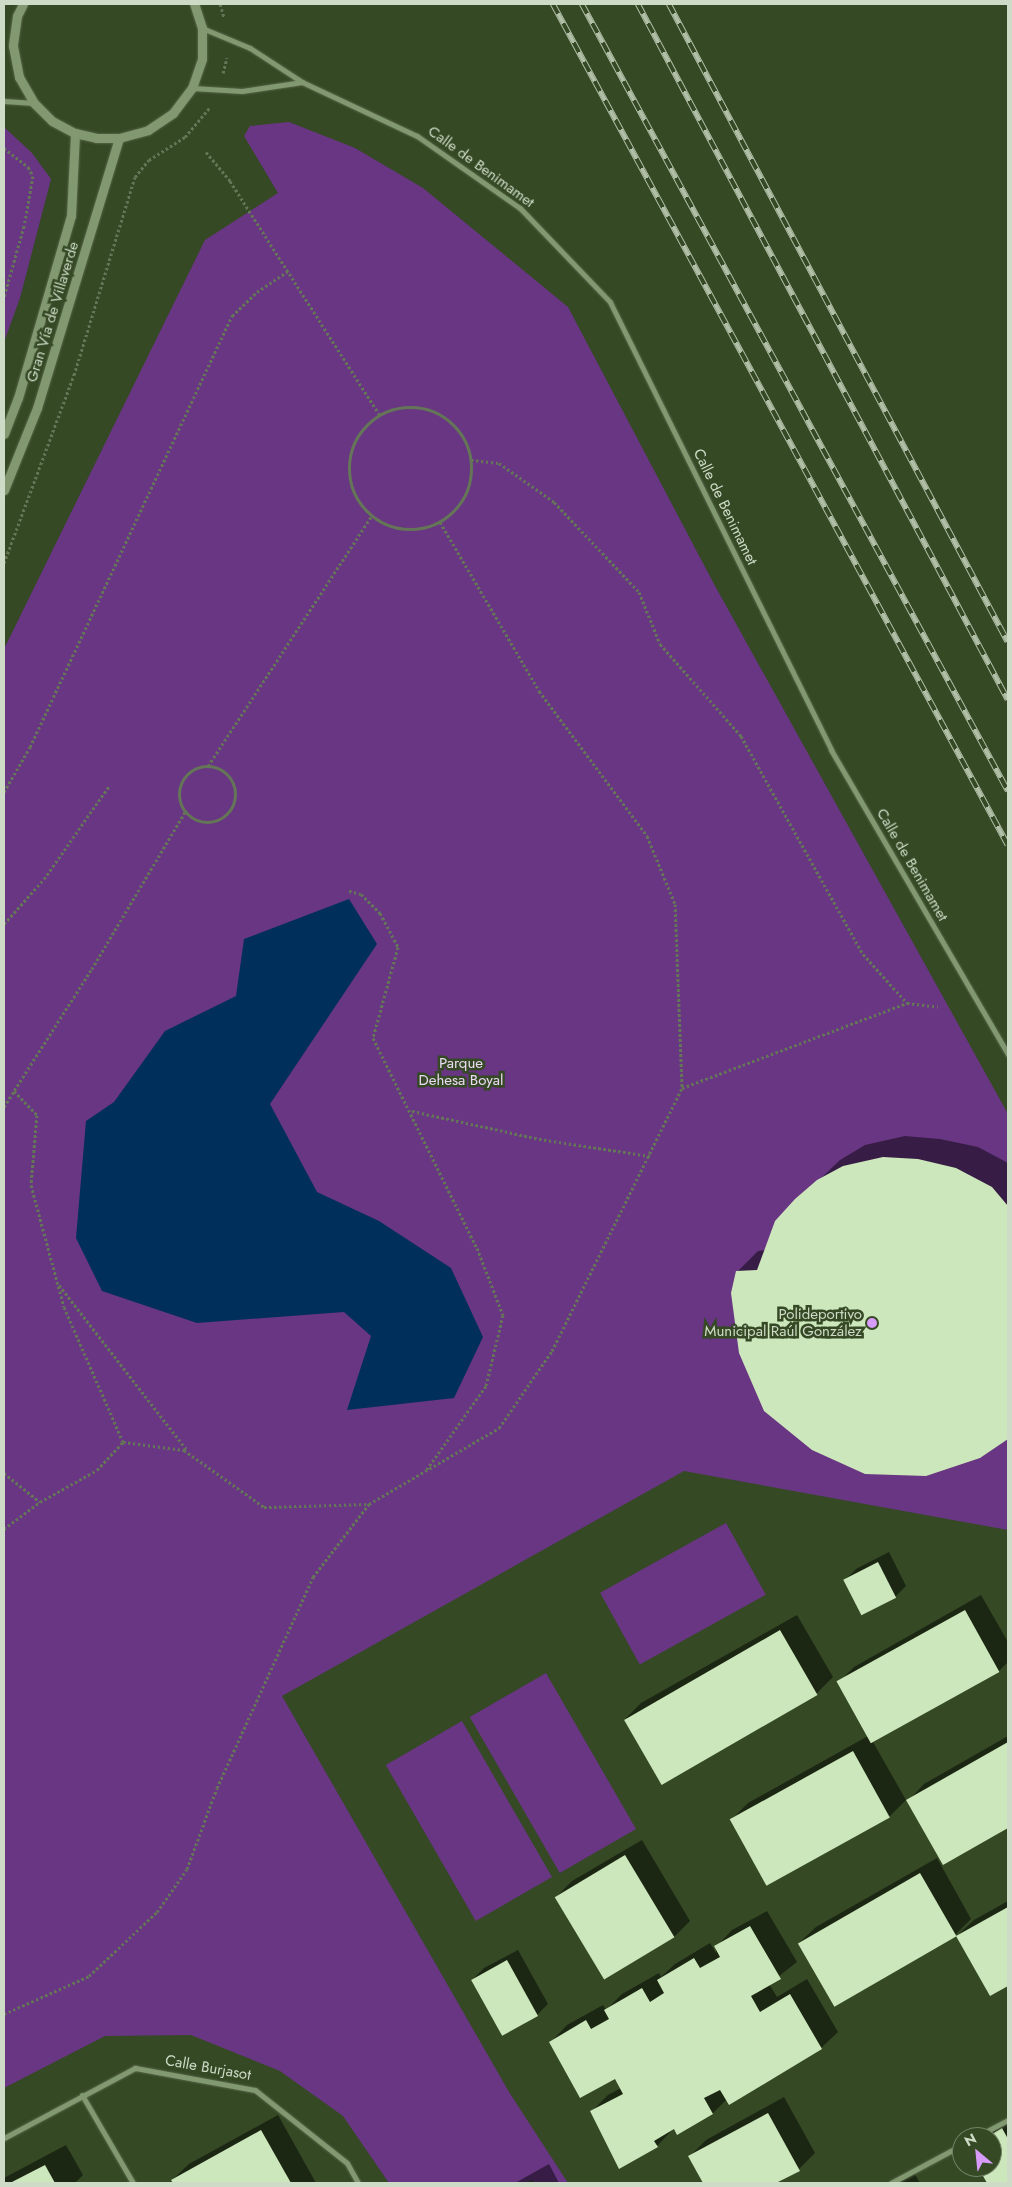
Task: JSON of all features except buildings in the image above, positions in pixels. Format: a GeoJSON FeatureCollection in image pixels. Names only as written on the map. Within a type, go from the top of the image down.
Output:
{"type":"FeatureCollection","features":[{"type":"Feature","properties":{"kind":"street"},"geometry":{"type":"LineString","coordinates":[[23,4],[17,16],[13,46],[19,77],[34,104],[52,121],[75,132],[96,138],[119,138],[148,130],[173,113],[192,88],[202,59],[202,28],[194,4]]}},
{"type":"Feature","properties":{"kind":"street","name":"Calle de Benimamet"},"geometry":{"type":"LineString","coordinates":[[202,28],[250,48],[302,82],[416,136],[520,208],[610,302],[831,750],[1008,1054]]}},
{"type":"Feature","properties":{"kind":"street"},"geometry":{"type":"LineString","coordinates":[[192,88],[242,91],[302,82]]}},
{"type":"Feature","properties":{"kind":"street"},"geometry":{"type":"LineString","coordinates":[[4,101],[34,104]]}},
{"type":"Feature","properties":{"kind":"street","name":"Gran Vía de Villaverde"},"geometry":{"type":"LineString","coordinates":[[4,434],[18,398],[71,216],[75,132]]}},
{"type":"Feature","properties":{"kind":"street","name":"Gran Vía de Villaverde"},"geometry":{"type":"LineString","coordinates":[[4,490],[37,408],[119,138]]}},
{"type":"Feature","properties":{"kind":"street","name":"Calle Burjasot"},"geometry":{"type":"LineString","coordinates":[[4,2138],[135,2068],[255,2090],[347,2163],[358,2183]]}},
{"type":"Feature","properties":{"kind":"street"},"geometry":{"type":"LineString","coordinates":[[82,2095],[133,2183]]}},
{"type":"Feature","properties":{"kind":"street"},"geometry":{"type":"LineString","coordinates":[[995,2127],[1008,2120]]}},
{"type":"Feature","properties":{"kind":"street"},"geometry":{"type":"LineString","coordinates":[[891,2183],[952,2150]]}},
{"type":"Feature","properties":{"kind":"path"},"geometry":{"type":"LineString","coordinates":[[220,4],[226,24]]}},
{"type":"Feature","properties":{"kind":"path"},"geometry":{"type":"LineString","coordinates":[[4,563],[74,375],[135,177],[149,160],[185,137],[211,105]]}},
{"type":"Feature","properties":{"kind":"path"},"geometry":{"type":"LineString","coordinates":[[4,148],[28,167],[33,176],[24,226],[4,297]]}},
{"type":"Feature","properties":{"kind":"path"},"geometry":{"type":"LineString","coordinates":[[206,152],[230,181],[379,414]]}},
{"type":"Feature","properties":{"kind":"path"},"geometry":{"type":"LineString","coordinates":[[4,792],[30,747],[232,316],[257,292],[288,271]]}},
{"type":"Feature","properties":{"kind":"path"},"geometry":{"type":"LineString","coordinates":[[405,407],[437,412],[454,424],[465,440],[471,460],[470,478],[465,495],[440,522],[405,529],[388,526],[371,516],[358,502],[350,484],[348,463],[352,444],[363,427],[379,414],[405,407]]}},
{"type":"Feature","properties":{"kind":"path"},"geometry":{"type":"LineString","coordinates":[[471,460],[499,463],[554,502],[639,592],[660,644],[741,736],[863,954],[907,1003]]}},
{"type":"Feature","properties":{"kind":"path"},"geometry":{"type":"LineString","coordinates":[[208,766],[371,516]]}},
{"type":"Feature","properties":{"kind":"path"},"geometry":{"type":"LineString","coordinates":[[4,2014],[88,1976],[157,1912],[187,1869],[218,1788],[313,1577],[369,1504],[499,1428],[552,1350],[650,1156],[682,1088],[675,904],[647,836],[539,691],[440,522]]}},
{"type":"Feature","properties":{"kind":"path"},"geometry":{"type":"LineString","coordinates":[[208,766],[217,767],[231,779],[234,788],[232,806],[227,814],[210,822],[192,818],[180,804],[180,786],[190,771],[208,766]]}},
{"type":"Feature","properties":{"kind":"path"},"geometry":{"type":"LineString","coordinates":[[4,924],[44,879],[109,786]]}},
{"type":"Feature","properties":{"kind":"path"},"geometry":{"type":"LineString","coordinates":[[4,1107],[91,970],[185,812]]}},
{"type":"Feature","properties":{"kind":"path"},"geometry":{"type":"LineString","coordinates":[[349,890],[361,894],[380,913],[398,947],[373,1038],[384,1064],[412,1111],[478,1248],[504,1315],[486,1386],[425,1471]]}},
{"type":"Feature","properties":{"kind":"path"},"geometry":{"type":"LineString","coordinates":[[682,1088],[907,1003],[938,1007]]}},
{"type":"Feature","properties":{"kind":"path"},"geometry":{"type":"LineString","coordinates":[[14,1091],[37,1116],[31,1185],[64,1307],[123,1442]]}},
{"type":"Feature","properties":{"kind":"path"},"geometry":{"type":"LineString","coordinates":[[412,1111],[539,1139],[650,1156]]}},
{"type":"Feature","properties":{"kind":"path"},"geometry":{"type":"LineString","coordinates":[[58,1283],[190,1454]]}},
{"type":"Feature","properties":{"kind":"path"},"geometry":{"type":"LineString","coordinates":[[123,1442],[184,1450],[264,1507],[369,1504]]}},
{"type":"Feature","properties":{"kind":"path"},"geometry":{"type":"LineString","coordinates":[[4,1529],[40,1502],[97,1470],[123,1442]]}},
{"type":"Feature","properties":{"kind":"path"},"geometry":{"type":"LineString","coordinates":[[4,1473],[40,1502]]}},
{"type":"Feature","properties":{"kind":"green space","name":"Parque Dehesa Boyal"},"geometry":{"type":"Polygon","coordinates":[[[289,122],[355,148],[423,188],[568,307],[714,584],[1008,1114],[1008,1530],[684,1471],[282,1696],[509,2092],[568,2183],[534,2183],[532,2180],[526,2183],[389,2183],[343,2116],[280,2071],[191,2035],[105,2036],[4,2088],[4,649],[205,240],[278,193],[244,136],[250,126],[289,122]]]}},
{"type":"Feature","properties":{"kind":"green space"},"geometry":{"type":"Polygon","coordinates":[[[4,127],[32,153],[51,179],[20,298],[4,342],[4,127]]]}},
{"type":"Feature","properties":{"kind":"green space"},"geometry":{"type":"Polygon","coordinates":[[[726,1523],[766,1595],[640,1665],[600,1593],[726,1523]]]}},
{"type":"Feature","properties":{"kind":"green space"},"geometry":{"type":"Polygon","coordinates":[[[546,1673],[636,1829],[560,1873],[470,1717],[546,1673]]]}},
{"type":"Feature","properties":{"kind":"green space"},"geometry":{"type":"Polygon","coordinates":[[[462,1721],[552,1877],[476,1921],[386,1765],[462,1721]]]}},
{"type":"Feature","properties":{"kind":"water"},"geometry":{"type":"Polygon","coordinates":[[[349,899],[377,944],[270,1104],[317,1192],[379,1221],[451,1268],[483,1337],[454,1398],[347,1410],[371,1336],[344,1312],[197,1323],[102,1291],[76,1238],[86,1121],[114,1102],[165,1031],[236,996],[244,939],[349,899]]]}},
{"type":"Feature","properties":{"kind":"railway"},"geometry":{"type":"LineString","coordinates":[[553,4],[1008,845]]}},
{"type":"Feature","properties":{"kind":"railway"},"geometry":{"type":"LineString","coordinates":[[582,4],[1008,791]]}},
{"type":"Feature","properties":{"kind":"railway"},"geometry":{"type":"LineString","coordinates":[[638,4],[1008,700]]}},
{"type":"Feature","properties":{"kind":"railway"},"geometry":{"type":"LineString","coordinates":[[669,4],[1008,642]]}},
{"type":"Feature","properties":{"kind":"place","name":"Polideportivo Municipal Raúl González"},"geometry":{"type":"Point","coordinates":[872,1323]}}]}
